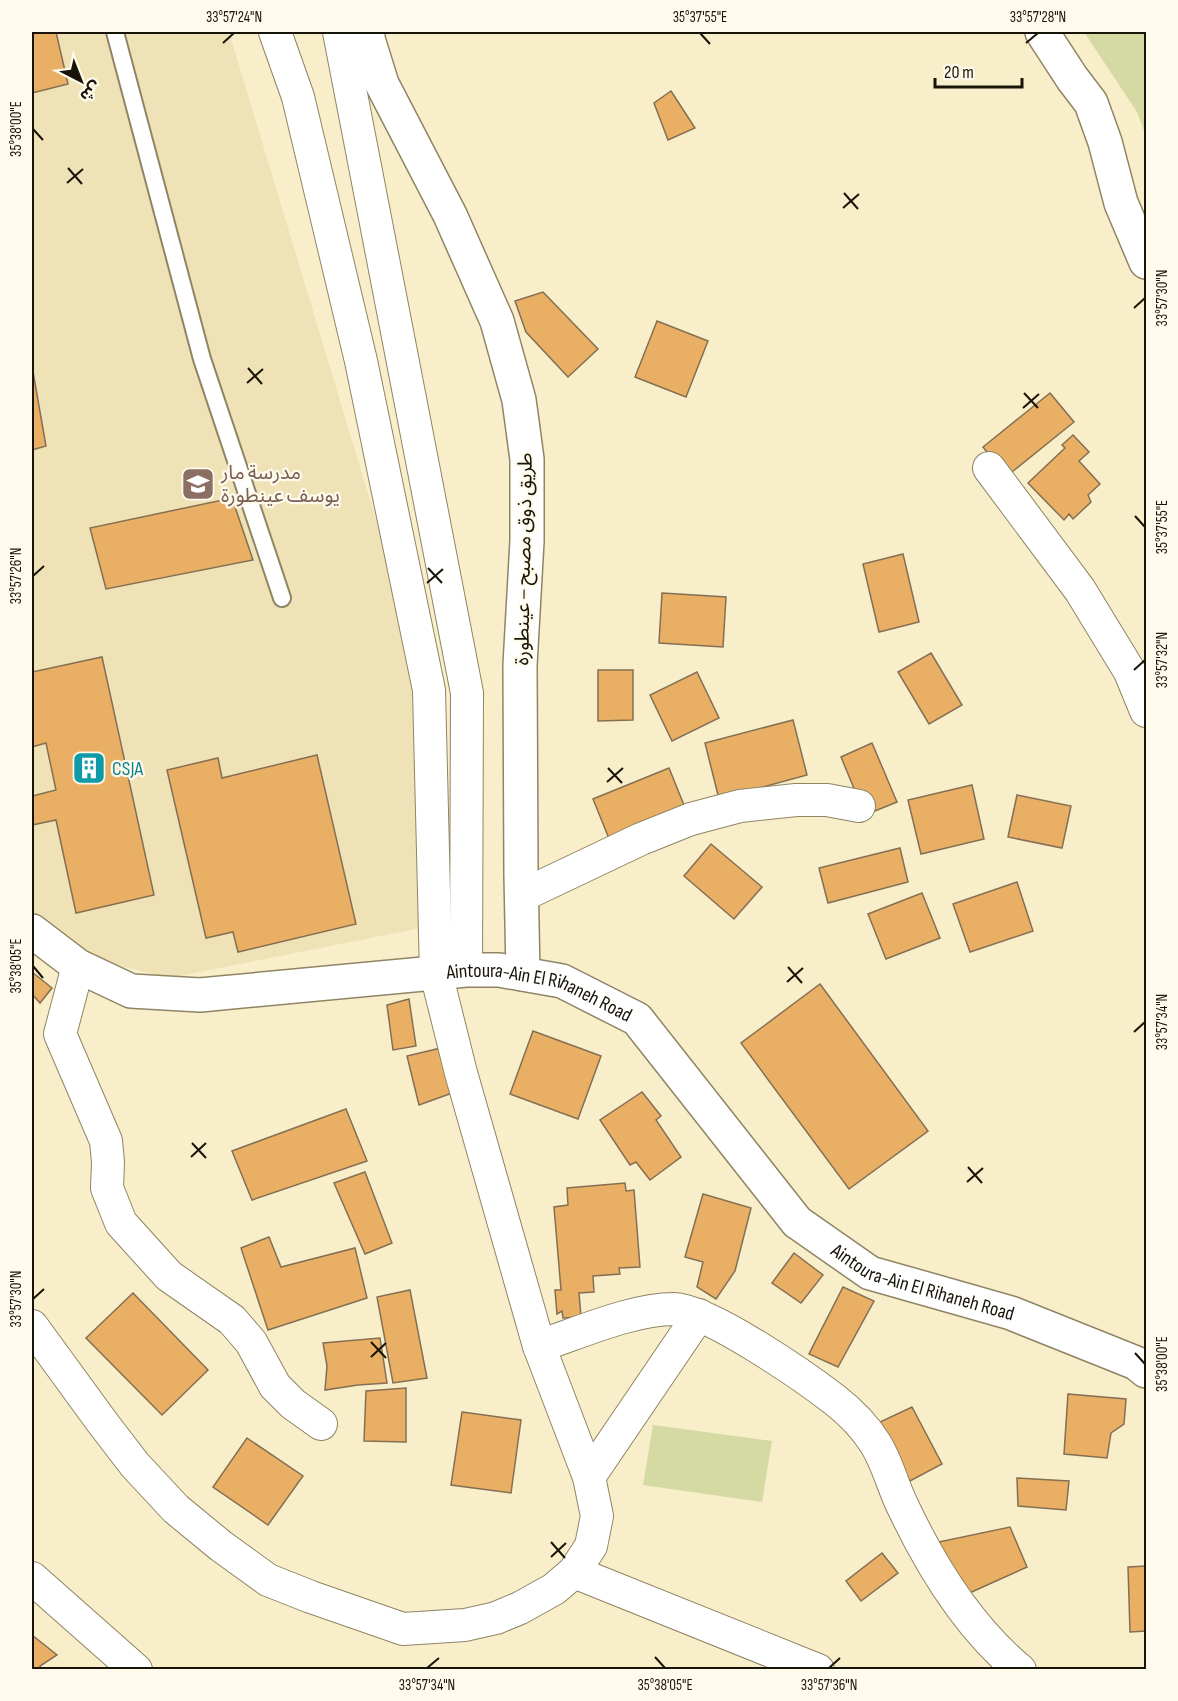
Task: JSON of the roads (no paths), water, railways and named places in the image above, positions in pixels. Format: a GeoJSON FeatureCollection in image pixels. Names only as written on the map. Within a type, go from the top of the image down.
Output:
{"type":"FeatureCollection","features":[{"type":"Feature","properties":{"kind":"street"},"geometry":{"type":"LineString","coordinates":[[32,1326],[135,1465],[176,1509],[268,1580],[403,1629],[465,1625],[520,1608],[545,1594],[574,1572],[591,1546],[597,1516],[589,1477],[539,1346],[461,1073],[429,690],[362,361],[298,97],[275,32]]}},
{"type":"Feature","properties":{"kind":"street"},"geometry":{"type":"LineString","coordinates":[[339,32],[467,693],[451,972]]}},
{"type":"Feature","properties":{"kind":"street"},"geometry":{"type":"LineString","coordinates":[[359,32],[382,84]]}},
{"type":"Feature","properties":{"kind":"street","name":"طريق ذوق مصبح – عينطورة"},"geometry":{"type":"LineString","coordinates":[[368,32],[368,39],[382,84],[450,215],[492,311],[519,400],[527,459],[527,541],[520,665],[523,974]]}},
{"type":"Feature","properties":{"kind":"street"},"geometry":{"type":"LineString","coordinates":[[1042,32],[1090,103],[1105,142],[1121,203],[1146,262]]}},
{"type":"Feature","properties":{"kind":"street"},"geometry":{"type":"LineString","coordinates":[[990,468],[1080,590],[1130,672],[1146,711]]}},
{"type":"Feature","properties":{"kind":"street"},"geometry":{"type":"LineString","coordinates":[[521,896],[641,839],[691,819],[740,806],[796,800],[827,800],[859,806]]}},
{"type":"Feature","properties":{"kind":"street","name":"Aintoura-Ain El Rihaneh Road"},"geometry":{"type":"LineString","coordinates":[[32,931],[78,966],[131,991],[200,995],[451,972],[499,970],[562,981],[637,1019],[797,1222],[870,1273],[1011,1313],[1136,1363],[1146,1371]]}},
{"type":"Feature","properties":{"kind":"street"},"geometry":{"type":"LineString","coordinates":[[78,966],[60,1034],[106,1140],[107,1188],[121,1223],[169,1276],[232,1320],[251,1342],[276,1386],[293,1404],[321,1424]]}},
{"type":"Feature","properties":{"kind":"street"},"geometry":{"type":"LineString","coordinates":[[539,1346],[632,1315],[675,1309],[699,1315],[785,1365],[837,1401],[875,1443],[903,1509],[934,1567],[967,1614],[1002,1654],[1020,1670]]}},
{"type":"Feature","properties":{"kind":"street"},"geometry":{"type":"LineString","coordinates":[[589,1477],[699,1315]]}},
{"type":"Feature","properties":{"kind":"street"},"geometry":{"type":"LineString","coordinates":[[574,1572],[818,1670]]}},
{"type":"Feature","properties":{"kind":"street"},"geometry":{"type":"LineString","coordinates":[[32,1578],[136,1670]]}},
{"type":"Feature","properties":{"kind":"lane"},"geometry":{"type":"LineString","coordinates":[[115,32],[202,360],[282,598]]}},
{"type":"Feature","properties":{"kind":"place","name":"مدرسة مار يوسف عينطورة"},"geometry":{"type":"Point","coordinates":[198,484]}},
{"type":"Feature","properties":{"kind":"place","name":"CSJA"},"geometry":{"type":"Point","coordinates":[89,768]}}]}
